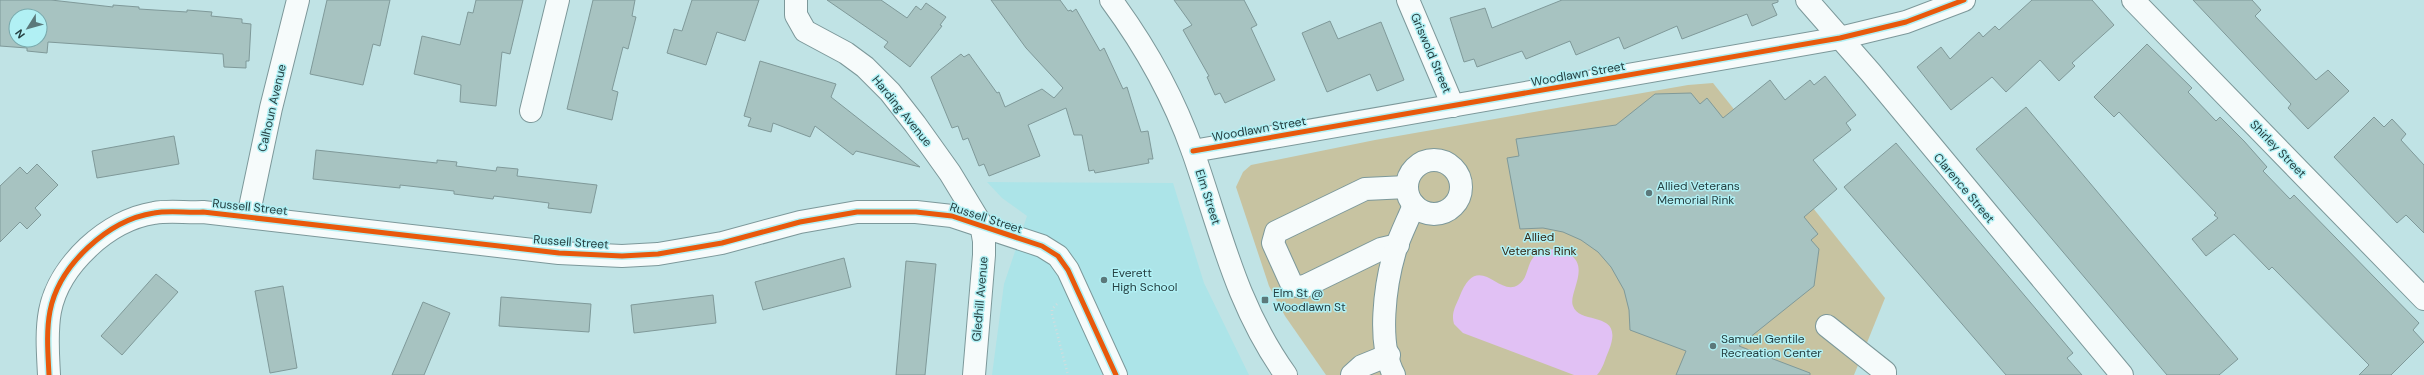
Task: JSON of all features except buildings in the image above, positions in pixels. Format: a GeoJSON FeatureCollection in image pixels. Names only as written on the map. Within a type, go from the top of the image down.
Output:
{"type":"FeatureCollection","features":[{"type":"Feature","properties":{"kind":"street","name":"Calhoun Avenue"},"geometry":{"type":"LineString","coordinates":[[248,217],[271,108],[298,0]]}},
{"type":"Feature","properties":{"kind":"street"},"geometry":{"type":"LineString","coordinates":[[531,111],[558,0]]}},
{"type":"Feature","properties":{"kind":"street","name":"Harding Avenue"},"geometry":{"type":"LineString","coordinates":[[796,0],[796,15],[805,31],[857,61],[890,92],[950,173],[981,224]]}},
{"type":"Feature","properties":{"kind":"street","name":"Elm Street"},"geometry":{"type":"LineString","coordinates":[[1111,0],[1158,74],[1193,151],[1236,285],[1256,328],[1286,375]]}},
{"type":"Feature","properties":{"kind":"street","name":"Griswold Street"},"geometry":{"type":"LineString","coordinates":[[1408,0],[1453,106]]}},
{"type":"Feature","properties":{"kind":"street","name":"Clarence Street"},"geometry":{"type":"LineString","coordinates":[[1807,0],[2122,375]]}},
{"type":"Feature","properties":{"kind":"street","name":"Woodlawn Street"},"geometry":{"type":"LineString","coordinates":[[1193,151],[1840,38],[1906,22],[1964,0]]}},
{"type":"Feature","properties":{"kind":"street","name":"Shirley Street"},"geometry":{"type":"LineString","coordinates":[[2133,0],[2424,299]]}},
{"type":"Feature","properties":{"kind":"street"},"geometry":{"type":"LineString","coordinates":[[1352,375],[1362,366],[1392,365],[1383,331],[1391,271],[1398,245],[1410,196],[1365,189],[1276,232],[1273,242],[1292,286],[1303,287],[1381,249],[1398,245]]}},
{"type":"Feature","properties":{"kind":"street","name":"Russell Street"},"geometry":{"type":"LineString","coordinates":[[49,375],[48,343],[50,310],[63,280],[78,257],[98,239],[124,223],[154,213],[203,212],[497,246],[601,256],[672,252],[722,243],[800,222],[857,212],[940,214],[981,224],[1042,246],[1061,259],[1068,270],[1116,375]]}},
{"type":"Feature","properties":{"kind":"street","name":"Gledhill Avenue"},"geometry":{"type":"LineString","coordinates":[[974,375],[984,255],[984,241],[981,224]]}},
{"type":"Feature","properties":{"kind":"street"},"geometry":{"type":"LineString","coordinates":[[1827,326],[1885,372],[1885,375]]}},
{"type":"Feature","properties":{"kind":"path"},"geometry":{"type":"LineString","coordinates":[[1062,301],[1054,306],[1052,314],[1068,375]]}},
{"type":"Feature","properties":{"kind":"shaded area","name":"Everett High School"},"geometry":{"type":"Polygon","coordinates":[[[987,182],[1173,183],[1204,283],[1249,375],[992,375],[1004,284],[1027,216],[1002,198],[987,182]]]}},
{"type":"Feature","properties":{"kind":"shaded area"},"geometry":{"type":"Polygon","coordinates":[[[1555,249],[1568,253],[1576,260],[1578,276],[1572,300],[1573,306],[1577,312],[1584,316],[1606,323],[1611,329],[1612,337],[1609,350],[1597,375],[1574,375],[1463,333],[1454,324],[1453,314],[1456,304],[1466,284],[1473,277],[1481,275],[1503,285],[1511,287],[1518,285],[1523,280],[1533,258],[1537,254],[1555,249]]]}},
{"type":"Feature","properties":{"kind":"green space","name":"Allied Veterans Rink"},"geometry":{"type":"Polygon","coordinates":[[[1713,83],[1885,298],[1854,375],[1326,375],[1285,316],[1269,286],[1236,187],[1243,172],[1251,165],[1375,140],[1688,85],[1713,83]]]}},
{"type":"Feature","properties":{"kind":"cycle path"},"geometry":{"type":"LineString","coordinates":[[1193,151],[1840,38],[1906,22],[1964,0]]}},
{"type":"Feature","properties":{"kind":"cycle path"},"geometry":{"type":"LineString","coordinates":[[49,375],[48,335],[50,311],[55,294],[64,277],[88,247],[103,235],[137,217],[160,212],[203,212],[559,253],[622,256],[658,254],[722,243],[800,222],[857,212],[916,212],[952,216],[1042,246],[1058,256],[1068,270],[1116,375]]}},
{"type":"Feature","properties":{"kind":"place","name":"Allied Veterans Memorial Rink"},"geometry":{"type":"Point","coordinates":[1649,193]}},
{"type":"Feature","properties":{"kind":"place","name":"Everett High School"},"geometry":{"type":"Point","coordinates":[1104,280]}},
{"type":"Feature","properties":{"kind":"place","name":"Elm St @ Woodlawn St"},"geometry":{"type":"Point","coordinates":[1265,300]}},
{"type":"Feature","properties":{"kind":"place","name":"Samuel Gentile Recreation Center"},"geometry":{"type":"Point","coordinates":[1713,346]}}]}
